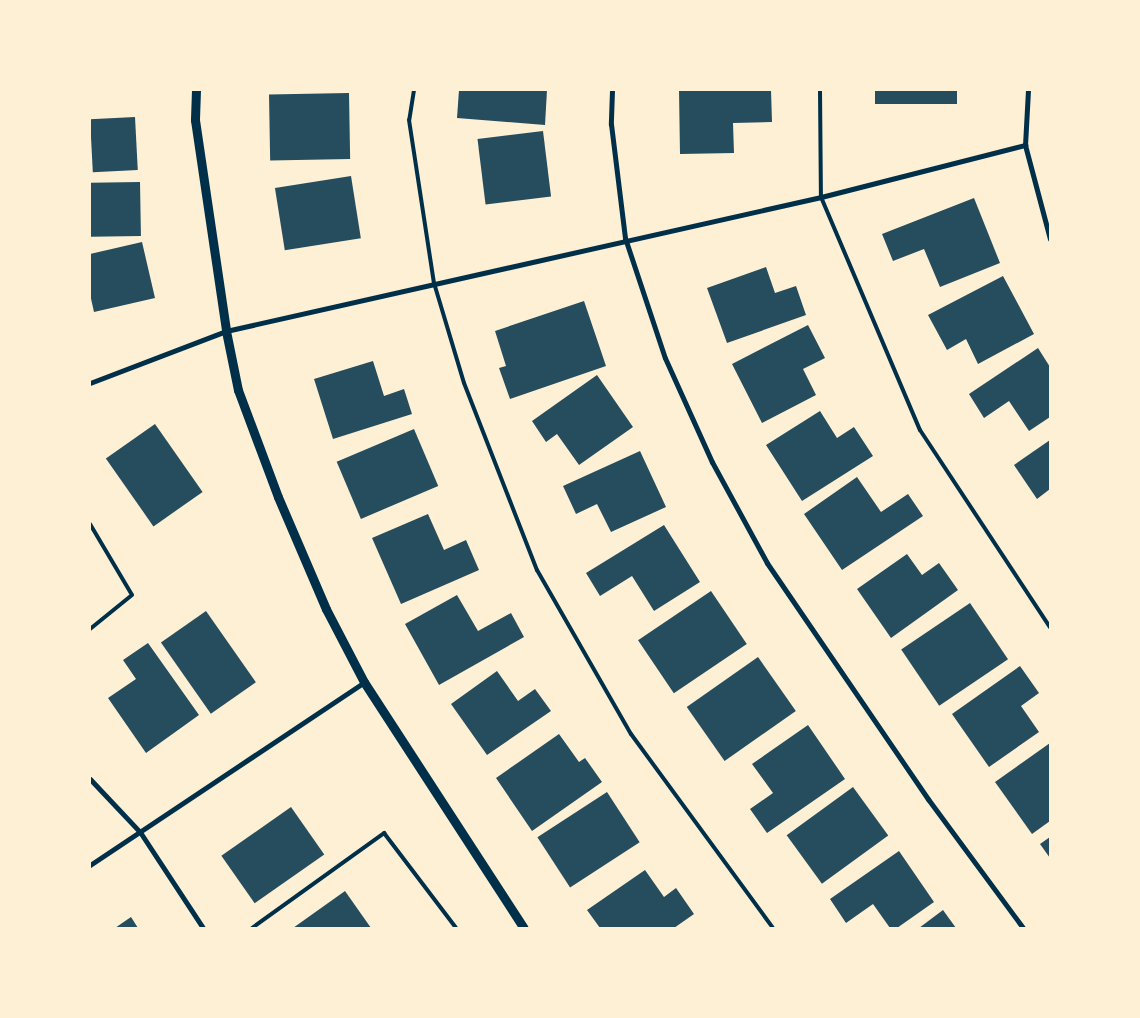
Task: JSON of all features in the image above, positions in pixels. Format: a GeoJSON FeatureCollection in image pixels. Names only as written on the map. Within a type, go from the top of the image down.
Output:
{"type":"FeatureCollection","features":[{"type":"Feature","properties":{"kind":"street"},"geometry":{"type":"LineString","coordinates":[[196,90],[195,120],[226,331],[238,390],[278,497],[326,609],[364,682],[524,928]]}},
{"type":"Feature","properties":{"kind":"street"},"geometry":{"type":"LineString","coordinates":[[612,90],[611,124],[625,238],[665,358],[712,462],[767,563],[928,799],[1023,928]]}},
{"type":"Feature","properties":{"kind":"street"},"geometry":{"type":"LineString","coordinates":[[1028,90],[1025,146],[1050,239]]}},
{"type":"Feature","properties":{"kind":"street"},"geometry":{"type":"LineString","coordinates":[[90,383],[226,331],[625,238],[821,196],[1025,146]]}},
{"type":"Feature","properties":{"kind":"street"},"geometry":{"type":"LineString","coordinates":[[90,865],[364,682]]}},
{"type":"Feature","properties":{"kind":"street"},"geometry":{"type":"LineString","coordinates":[[90,779],[140,832],[203,928]]}},
{"type":"Feature","properties":{"kind":"lane"},"geometry":{"type":"LineString","coordinates":[[414,90],[409,120],[434,283],[464,383],[537,570],[631,734],[773,928]]}},
{"type":"Feature","properties":{"kind":"lane"},"geometry":{"type":"LineString","coordinates":[[820,90],[821,196],[920,430],[1050,627]]}},
{"type":"Feature","properties":{"kind":"lane"},"geometry":{"type":"LineString","coordinates":[[90,524],[132,595],[90,629]]}},
{"type":"Feature","properties":{"kind":"lane"},"geometry":{"type":"LineString","coordinates":[[252,928],[384,833],[456,928]]}},
{"type":"Feature","properties":{"kind":"building"},"geometry":{"type":"Polygon","coordinates":[[[459,90],[547,90],[545,125],[457,118],[459,90]]]}},
{"type":"Feature","properties":{"kind":"building"},"geometry":{"type":"Polygon","coordinates":[[[679,90],[771,90],[772,122],[733,123],[734,153],[680,154],[679,90]]]}},
{"type":"Feature","properties":{"kind":"building"},"geometry":{"type":"Polygon","coordinates":[[[875,90],[957,90],[957,104],[875,104],[875,90]]]}},
{"type":"Feature","properties":{"kind":"building"},"geometry":{"type":"Polygon","coordinates":[[[349,93],[350,159],[270,160],[269,94],[349,93]]]}},
{"type":"Feature","properties":{"kind":"building"},"geometry":{"type":"Polygon","coordinates":[[[135,117],[138,170],[93,172],[90,119],[135,117]]]}},
{"type":"Feature","properties":{"kind":"building"},"geometry":{"type":"Polygon","coordinates":[[[543,131],[551,197],[486,205],[477,139],[543,131]]]}},
{"type":"Feature","properties":{"kind":"building"},"geometry":{"type":"Polygon","coordinates":[[[351,176],[361,238],[285,250],[275,188],[351,176]]]}},
{"type":"Feature","properties":{"kind":"building"},"geometry":{"type":"Polygon","coordinates":[[[140,182],[141,236],[91,237],[90,183],[140,182]]]}},
{"type":"Feature","properties":{"kind":"building"},"geometry":{"type":"Polygon","coordinates":[[[974,198],[1000,263],[940,287],[924,249],[893,261],[882,234],[974,198]]]}},
{"type":"Feature","properties":{"kind":"building"},"geometry":{"type":"Polygon","coordinates":[[[142,242],[155,298],[94,312],[90,294],[90,254],[142,242]]]}},
{"type":"Feature","properties":{"kind":"building"},"geometry":{"type":"Polygon","coordinates":[[[766,267],[775,293],[796,286],[806,315],[727,343],[707,288],[766,267]]]}},
{"type":"Feature","properties":{"kind":"building"},"geometry":{"type":"Polygon","coordinates":[[[1003,276],[1034,334],[978,364],[966,339],[947,350],[928,315],[1003,276]]]}},
{"type":"Feature","properties":{"kind":"building"},"geometry":{"type":"Polygon","coordinates":[[[584,301],[606,366],[510,399],[499,368],[506,366],[495,331],[584,301]]]}},
{"type":"Feature","properties":{"kind":"building"},"geometry":{"type":"Polygon","coordinates":[[[808,325],[825,358],[803,369],[816,395],[762,423],[732,364],[808,325]]]}},
{"type":"Feature","properties":{"kind":"building"},"geometry":{"type":"Polygon","coordinates":[[[1038,348],[1050,367],[1050,417],[1029,431],[1009,401],[984,418],[969,394],[1038,348]]]}},
{"type":"Feature","properties":{"kind":"building"},"geometry":{"type":"Polygon","coordinates":[[[373,361],[384,396],[404,389],[412,414],[333,439],[314,379],[373,361]]]}},
{"type":"Feature","properties":{"kind":"building"},"geometry":{"type":"Polygon","coordinates":[[[597,375],[633,427],[579,465],[557,434],[546,442],[532,421],[597,375]]]}},
{"type":"Feature","properties":{"kind":"building"},"geometry":{"type":"Polygon","coordinates":[[[820,411],[837,438],[854,427],[873,456],[802,501],[766,445],[820,411]]]}},
{"type":"Feature","properties":{"kind":"building"},"geometry":{"type":"Polygon","coordinates":[[[155,424],[203,492],[153,526],[106,458],[155,424]]]}},
{"type":"Feature","properties":{"kind":"building"},"geometry":{"type":"Polygon","coordinates":[[[414,429],[438,486],[361,519],[337,462],[414,429]]]}},
{"type":"Feature","properties":{"kind":"building"},"geometry":{"type":"Polygon","coordinates":[[[1050,440],[1050,489],[1037,499],[1014,465],[1050,440]]]}},
{"type":"Feature","properties":{"kind":"building"},"geometry":{"type":"Polygon","coordinates":[[[640,451],[666,507],[611,532],[597,504],[576,514],[563,486],[640,451]]]}},
{"type":"Feature","properties":{"kind":"building"},"geometry":{"type":"Polygon","coordinates":[[[857,477],[881,512],[908,494],[923,516],[842,570],[804,514],[857,477]]]}},
{"type":"Feature","properties":{"kind":"building"},"geometry":{"type":"Polygon","coordinates":[[[428,514],[444,550],[466,540],[479,570],[401,604],[372,538],[428,514]]]}},
{"type":"Feature","properties":{"kind":"building"},"geometry":{"type":"Polygon","coordinates":[[[664,525],[700,582],[654,611],[632,576],[600,596],[586,573],[664,525]]]}},
{"type":"Feature","properties":{"kind":"building"},"geometry":{"type":"Polygon","coordinates":[[[907,554],[922,575],[939,563],[958,590],[891,638],[857,589],[907,554]]]}},
{"type":"Feature","properties":{"kind":"building"},"geometry":{"type":"Polygon","coordinates":[[[711,591],[747,644],[674,693],[638,640],[711,591]]]}},
{"type":"Feature","properties":{"kind":"building"},"geometry":{"type":"Polygon","coordinates":[[[457,595],[478,631],[511,613],[524,637],[439,685],[405,624],[457,595]]]}},
{"type":"Feature","properties":{"kind":"building"},"geometry":{"type":"Polygon","coordinates":[[[970,603],[1008,659],[939,706],[901,649],[970,603]]]}},
{"type":"Feature","properties":{"kind":"building"},"geometry":{"type":"Polygon","coordinates":[[[206,611],[256,682],[211,714],[161,643],[206,611]]]}},
{"type":"Feature","properties":{"kind":"building"},"geometry":{"type":"Polygon","coordinates":[[[148,643],[199,715],[146,753],[108,698],[136,679],[123,660],[148,643]]]}},
{"type":"Feature","properties":{"kind":"building"},"geometry":{"type":"Polygon","coordinates":[[[758,657],[796,711],[725,761],[687,707],[758,657]]]}},
{"type":"Feature","properties":{"kind":"building"},"geometry":{"type":"Polygon","coordinates":[[[1020,666],[1039,693],[1021,706],[1039,732],[989,767],[952,714],[1020,666]]]}},
{"type":"Feature","properties":{"kind":"building"},"geometry":{"type":"Polygon","coordinates":[[[497,671],[518,701],[535,689],[551,711],[487,755],[451,704],[497,671]]]}},
{"type":"Feature","properties":{"kind":"building"},"geometry":{"type":"Polygon","coordinates":[[[808,725],[845,779],[767,833],[750,809],[773,793],[752,764],[808,725]]]}},
{"type":"Feature","properties":{"kind":"building"},"geometry":{"type":"Polygon","coordinates":[[[559,734],[579,762],[585,758],[602,782],[532,831],[496,778],[559,734]]]}},
{"type":"Feature","properties":{"kind":"building"},"geometry":{"type":"Polygon","coordinates":[[[1050,743],[1050,821],[1032,834],[995,782],[1050,743]]]}},
{"type":"Feature","properties":{"kind":"building"},"geometry":{"type":"Polygon","coordinates":[[[853,787],[888,836],[822,884],[787,835],[853,787]]]}},
{"type":"Feature","properties":{"kind":"building"},"geometry":{"type":"Polygon","coordinates":[[[607,792],[640,842],[570,888],[537,837],[607,792]]]}},
{"type":"Feature","properties":{"kind":"building"},"geometry":{"type":"Polygon","coordinates":[[[291,807],[324,855],[255,903],[221,856],[291,807]]]}},
{"type":"Feature","properties":{"kind":"building"},"geometry":{"type":"Polygon","coordinates":[[[1050,837],[1050,858],[1040,844],[1050,837]]]}},
{"type":"Feature","properties":{"kind":"building"},"geometry":{"type":"Polygon","coordinates":[[[899,851],[934,902],[897,928],[890,928],[873,904],[846,923],[830,899],[899,851]]]}},
{"type":"Feature","properties":{"kind":"building"},"geometry":{"type":"Polygon","coordinates":[[[645,870],[664,897],[676,888],[694,914],[674,928],[600,928],[587,910],[645,870]]]}},
{"type":"Feature","properties":{"kind":"building"},"geometry":{"type":"Polygon","coordinates":[[[345,891],[371,928],[293,928],[345,891]]]}},
{"type":"Feature","properties":{"kind":"building"},"geometry":{"type":"Polygon","coordinates":[[[943,910],[956,928],[919,928],[943,910]]]}},
{"type":"Feature","properties":{"kind":"building"},"geometry":{"type":"Polygon","coordinates":[[[131,917],[138,928],[115,928],[131,917]]]}}]}
